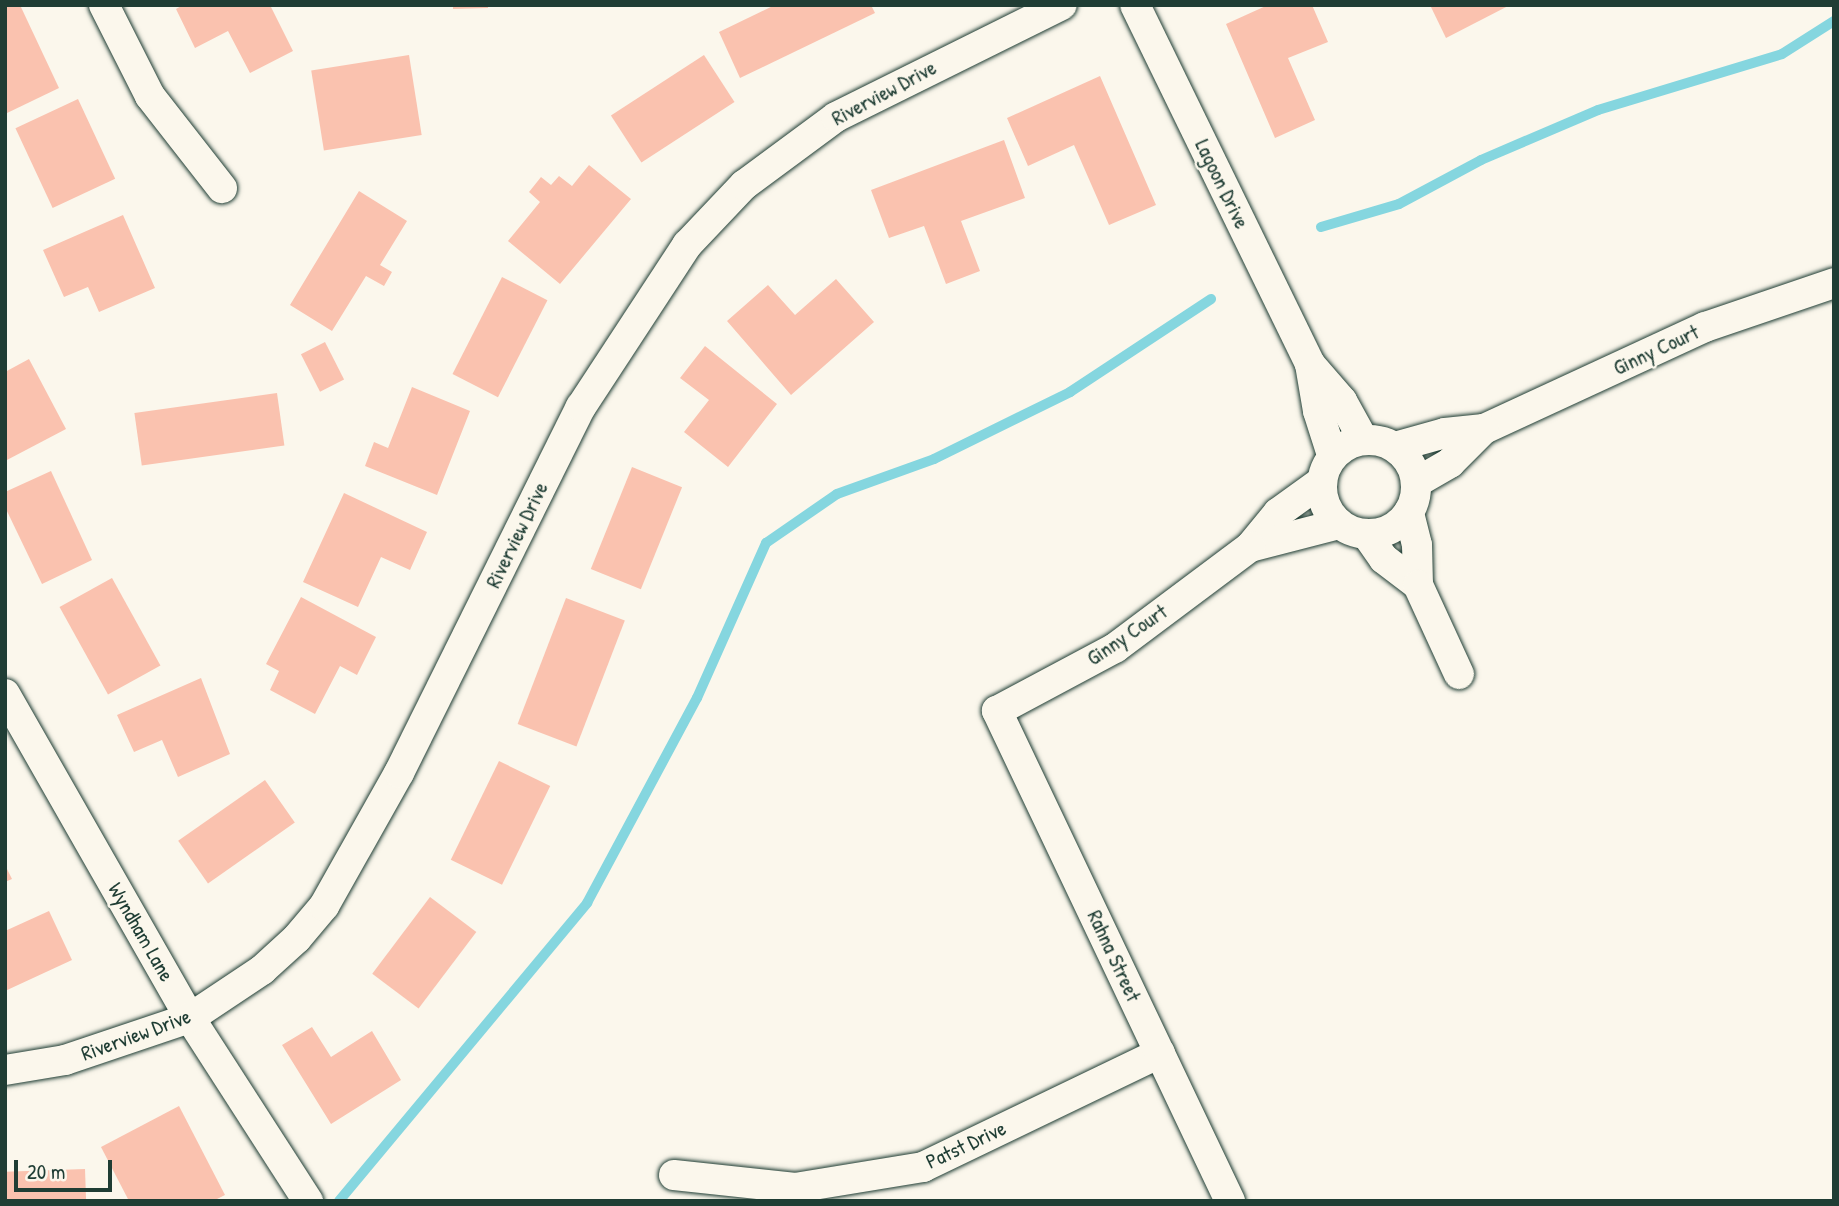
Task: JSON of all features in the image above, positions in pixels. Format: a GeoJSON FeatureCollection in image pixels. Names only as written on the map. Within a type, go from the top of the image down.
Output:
{"type":"FeatureCollection","features":[{"type":"Feature","properties":{"kind":"street"},"geometry":{"type":"LineString","coordinates":[[104,5],[150,96],[222,188]]}},
{"type":"Feature","properties":{"kind":"street","name":"Riverview Drive"},"geometry":{"type":"LineString","coordinates":[[5,1070],[65,1060],[190,1018],[262,970],[324,906],[400,773],[581,407],[653,291],[712,215],[798,141],[836,117],[1062,5]]}},
{"type":"Feature","properties":{"kind":"street","name":"Lagoon Drive"},"geometry":{"type":"LineString","coordinates":[[1135,5],[1310,363]]}},
{"type":"Feature","properties":{"kind":"street","name":"Ginny Court"},"geometry":{"type":"LineString","coordinates":[[1484,429],[1705,327],[1834,283]]}},
{"type":"Feature","properties":{"kind":"street"},"geometry":{"type":"LineString","coordinates":[[1310,363],[1342,401],[1363,439]]}},
{"type":"Feature","properties":{"kind":"street"},"geometry":{"type":"LineString","coordinates":[[1310,363],[1318,411],[1332,455],[1321,482],[1325,506],[1339,524],[1367,535],[1384,532],[1409,512]]}},
{"type":"Feature","properties":{"kind":"street"},"geometry":{"type":"LineString","coordinates":[[1332,455],[1363,439],[1395,447],[1445,433],[1484,429]]}},
{"type":"Feature","properties":{"kind":"street"},"geometry":{"type":"LineString","coordinates":[[1416,482],[1450,463],[1484,429]]}},
{"type":"Feature","properties":{"kind":"street"},"geometry":{"type":"LineString","coordinates":[[1395,447],[1412,467],[1416,482],[1409,512],[1417,545],[1418,584],[1459,674]]}},
{"type":"Feature","properties":{"kind":"street"},"geometry":{"type":"LineString","coordinates":[[1250,547],[1278,513],[1321,482]]}},
{"type":"Feature","properties":{"kind":"street"},"geometry":{"type":"LineString","coordinates":[[1250,547],[1339,524]]}},
{"type":"Feature","properties":{"kind":"street"},"geometry":{"type":"LineString","coordinates":[[1367,535],[1384,559],[1418,584]]}},
{"type":"Feature","properties":{"kind":"street","name":"Ginny Court"},"geometry":{"type":"LineString","coordinates":[[998,711],[1115,648],[1250,547]]}},
{"type":"Feature","properties":{"kind":"street","name":"Wyndham Lane"},"geometry":{"type":"LineString","coordinates":[[5,694],[190,1018],[308,1201]]}},
{"type":"Feature","properties":{"kind":"street","name":"Rahna Street"},"geometry":{"type":"LineString","coordinates":[[998,711],[1230,1201]]}},
{"type":"Feature","properties":{"kind":"street","name":"Patst Drive"},"geometry":{"type":"LineString","coordinates":[[674,1175],[795,1188],[923,1167],[1160,1053]]}},
{"type":"Feature","properties":{"kind":"building"},"geometry":{"type":"Polygon","coordinates":[[[5,5],[20,5],[59,88],[5,114],[5,5]]]}},
{"type":"Feature","properties":{"kind":"building"},"geometry":{"type":"Polygon","coordinates":[[[183,5],[270,5],[293,51],[250,73],[228,31],[195,48],[176,9],[183,5]]]}},
{"type":"Feature","properties":{"kind":"building"},"geometry":{"type":"Polygon","coordinates":[[[453,5],[488,5],[488,8],[453,9],[453,5]]]}},
{"type":"Feature","properties":{"kind":"building"},"geometry":{"type":"Polygon","coordinates":[[[775,5],[871,5],[875,13],[740,78],[719,32],[775,5]]]}},
{"type":"Feature","properties":{"kind":"building"},"geometry":{"type":"Polygon","coordinates":[[[1268,5],[1312,5],[1328,42],[1288,58],[1315,120],[1275,138],[1226,24],[1268,5]]]}},
{"type":"Feature","properties":{"kind":"building"},"geometry":{"type":"Polygon","coordinates":[[[1430,5],[1510,5],[1446,38],[1430,5]]]}},
{"type":"Feature","properties":{"kind":"building"},"geometry":{"type":"Polygon","coordinates":[[[409,55],[422,135],[324,150],[311,70],[409,55]]]}},
{"type":"Feature","properties":{"kind":"building"},"geometry":{"type":"Polygon","coordinates":[[[704,55],[734,102],[641,162],[611,115],[704,55]]]}},
{"type":"Feature","properties":{"kind":"building"},"geometry":{"type":"Polygon","coordinates":[[[1100,76],[1156,205],[1109,225],[1074,145],[1028,166],[1007,118],[1100,76]]]}},
{"type":"Feature","properties":{"kind":"building"},"geometry":{"type":"Polygon","coordinates":[[[78,99],[115,179],[53,208],[15,128],[78,99]]]}},
{"type":"Feature","properties":{"kind":"building"},"geometry":{"type":"Polygon","coordinates":[[[1004,140],[1025,198],[961,221],[980,271],[946,284],[924,226],[889,238],[871,190],[1004,140]]]}},
{"type":"Feature","properties":{"kind":"building"},"geometry":{"type":"Polygon","coordinates":[[[589,165],[631,199],[560,284],[508,241],[540,202],[529,192],[541,177],[551,185],[559,176],[572,186],[589,165]]]}},
{"type":"Feature","properties":{"kind":"building"},"geometry":{"type":"Polygon","coordinates":[[[359,191],[407,221],[380,265],[392,272],[384,286],[366,276],[332,331],[290,305],[359,191]]]}},
{"type":"Feature","properties":{"kind":"building"},"geometry":{"type":"Polygon","coordinates":[[[123,215],[155,288],[99,312],[88,287],[64,297],[43,250],[123,215]]]}},
{"type":"Feature","properties":{"kind":"building"},"geometry":{"type":"Polygon","coordinates":[[[502,277],[547,300],[498,397],[453,374],[502,277]]]}},
{"type":"Feature","properties":{"kind":"building"},"geometry":{"type":"Polygon","coordinates":[[[836,279],[874,322],[791,395],[727,321],[768,285],[795,315],[836,279]]]}},
{"type":"Feature","properties":{"kind":"building"},"geometry":{"type":"Polygon","coordinates":[[[325,342],[344,379],[320,392],[301,354],[325,342]]]}},
{"type":"Feature","properties":{"kind":"building"},"geometry":{"type":"Polygon","coordinates":[[[705,346],[777,404],[728,467],[684,432],[709,400],[680,378],[705,346]]]}},
{"type":"Feature","properties":{"kind":"building"},"geometry":{"type":"Polygon","coordinates":[[[29,359],[66,429],[5,461],[5,372],[29,359]]]}},
{"type":"Feature","properties":{"kind":"building"},"geometry":{"type":"Polygon","coordinates":[[[412,387],[470,411],[437,495],[365,466],[374,442],[388,448],[412,387]]]}},
{"type":"Feature","properties":{"kind":"building"},"geometry":{"type":"Polygon","coordinates":[[[277,393],[284,445],[142,466],[134,413],[277,393]]]}},
{"type":"Feature","properties":{"kind":"building"},"geometry":{"type":"Polygon","coordinates":[[[632,467],[682,487],[641,589],[591,569],[632,467]]]}},
{"type":"Feature","properties":{"kind":"building"},"geometry":{"type":"Polygon","coordinates":[[[51,471],[92,560],[42,584],[5,507],[5,492],[51,471]]]}},
{"type":"Feature","properties":{"kind":"building"},"geometry":{"type":"Polygon","coordinates":[[[344,493],[427,532],[410,570],[381,557],[358,607],[303,582],[344,493]]]}},
{"type":"Feature","properties":{"kind":"building"},"geometry":{"type":"Polygon","coordinates":[[[112,578],[160,665],[108,695],[60,607],[112,578]]]}},
{"type":"Feature","properties":{"kind":"building"},"geometry":{"type":"Polygon","coordinates":[[[301,597],[376,637],[357,675],[340,666],[315,714],[270,690],[279,671],[266,664],[301,597]]]}},
{"type":"Feature","properties":{"kind":"building"},"geometry":{"type":"Polygon","coordinates":[[[566,598],[625,621],[576,747],[518,724],[566,598]]]}},
{"type":"Feature","properties":{"kind":"building"},"geometry":{"type":"Polygon","coordinates":[[[201,678],[230,754],[178,777],[162,740],[134,752],[117,715],[201,678]]]}},
{"type":"Feature","properties":{"kind":"building"},"geometry":{"type":"Polygon","coordinates":[[[499,761],[550,786],[502,885],[451,860],[499,761]]]}},
{"type":"Feature","properties":{"kind":"building"},"geometry":{"type":"Polygon","coordinates":[[[265,780],[295,823],[208,883],[178,841],[265,780]]]}},
{"type":"Feature","properties":{"kind":"building"},"geometry":{"type":"Polygon","coordinates":[[[5,865],[12,879],[5,882],[5,865]]]}},
{"type":"Feature","properties":{"kind":"building"},"geometry":{"type":"Polygon","coordinates":[[[430,897],[476,932],[419,1009],[372,974],[430,897]]]}},
{"type":"Feature","properties":{"kind":"building"},"geometry":{"type":"Polygon","coordinates":[[[49,911],[72,960],[5,991],[5,931],[49,911]]]}},
{"type":"Feature","properties":{"kind":"building"},"geometry":{"type":"Polygon","coordinates":[[[312,1027],[331,1057],[372,1031],[401,1080],[331,1124],[282,1045],[312,1027]]]}},
{"type":"Feature","properties":{"kind":"building"},"geometry":{"type":"Polygon","coordinates":[[[179,1106],[225,1195],[213,1201],[129,1201],[101,1147],[179,1106]]]}},
{"type":"Feature","properties":{"kind":"building"},"geometry":{"type":"Polygon","coordinates":[[[85,1169],[86,1201],[6,1201],[5,1172],[85,1169]]]}},
{"type":"Feature","properties":{"kind":"waterway"},"geometry":{"type":"LineString","coordinates":[[1321,227],[1399,204],[1481,160],[1598,110],[1782,54],[1834,21]]}},
{"type":"Feature","properties":{"kind":"waterway"},"geometry":{"type":"LineString","coordinates":[[339,1201],[587,903],[697,698],[766,543],[837,494],[934,459],[1070,392],[1211,299]]}}]}
